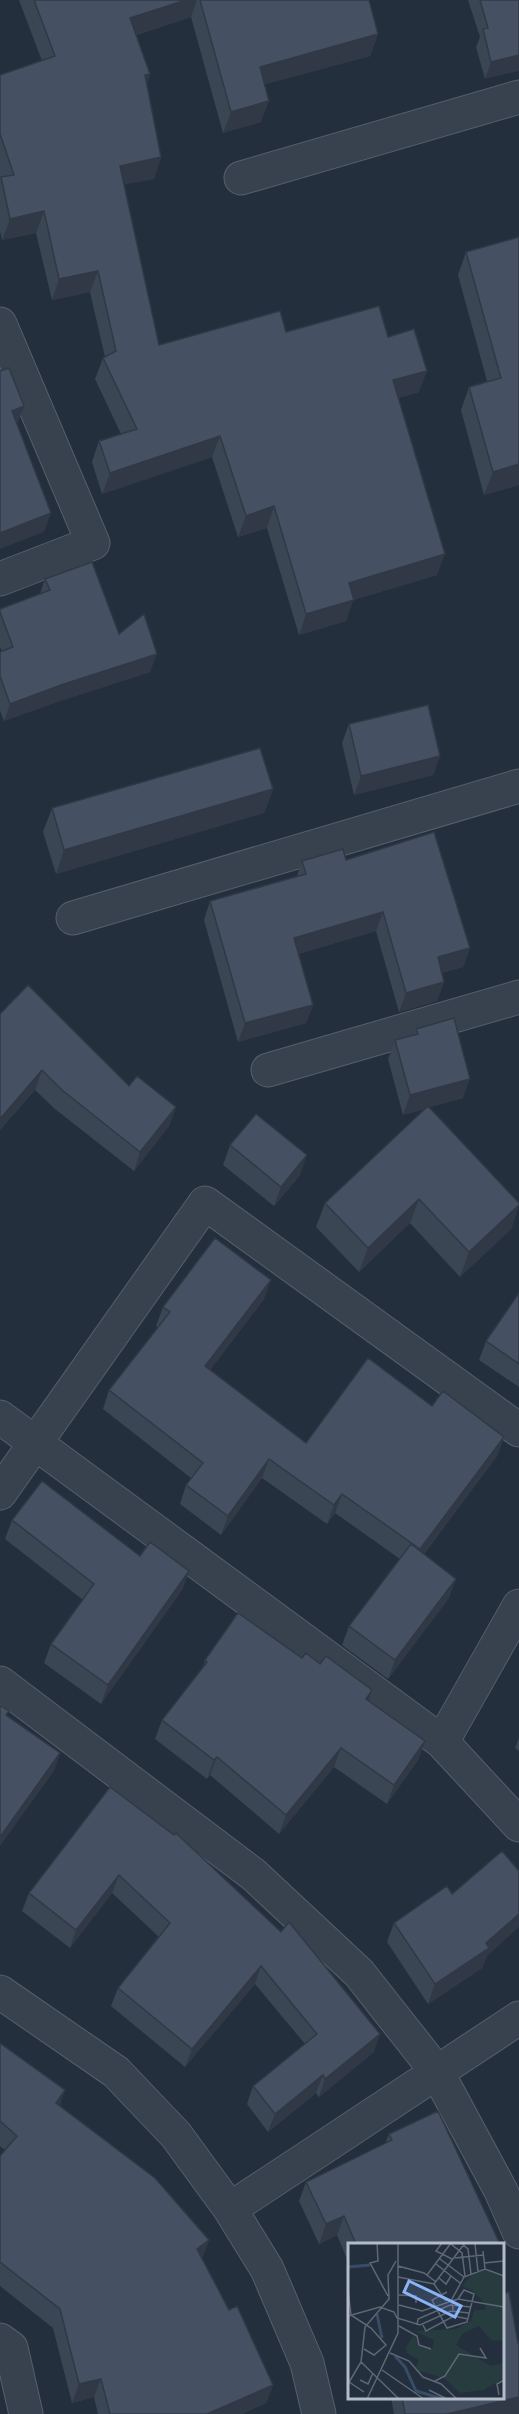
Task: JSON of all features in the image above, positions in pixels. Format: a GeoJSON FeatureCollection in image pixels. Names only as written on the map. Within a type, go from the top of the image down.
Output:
{"type":"FeatureCollection","features":[{"type":"Feature","properties":{"kind":"street"},"geometry":{"type":"LineString","coordinates":[[241,178],[519,97]]}},
{"type":"Feature","properties":{"kind":"street"},"geometry":{"type":"LineString","coordinates":[[0,324],[93,543],[0,579]]}},
{"type":"Feature","properties":{"kind":"street"},"geometry":{"type":"LineString","coordinates":[[73,918],[519,786]]}},
{"type":"Feature","properties":{"kind":"street"},"geometry":{"type":"LineString","coordinates":[[268,1070],[519,997]]}},
{"type":"Feature","properties":{"kind":"street"},"geometry":{"type":"LineString","coordinates":[[0,1493],[205,1203],[519,1430]]}},
{"type":"Feature","properties":{"kind":"street"},"geometry":{"type":"LineString","coordinates":[[0,1417],[442,1742],[519,1825]]}},
{"type":"Feature","properties":{"kind":"street"},"geometry":{"type":"LineString","coordinates":[[442,1742],[519,1606]]}},
{"type":"Feature","properties":{"kind":"street"},"geometry":{"type":"LineString","coordinates":[[0,1683],[255,1875],[359,1973],[437,2072],[501,2191],[519,2232]]}},
{"type":"Feature","properties":{"kind":"street"},"geometry":{"type":"LineString","coordinates":[[0,1992],[116,2072],[176,2135],[230,2209],[267,2269],[307,2363],[319,2414]]}},
{"type":"Feature","properties":{"kind":"street"},"geometry":{"type":"LineString","coordinates":[[230,2209],[519,2018]]}},
{"type":"Feature","properties":{"kind":"street"},"geometry":{"type":"LineString","coordinates":[[0,2340],[10,2348],[26,2414]]}},
{"type":"Feature","properties":{"kind":"building"},"geometry":{"type":"Polygon","coordinates":[[[34,0],[186,0],[130,18],[150,74],[145,75],[161,157],[120,166],[159,345],[280,311],[286,332],[379,306],[388,337],[414,329],[427,371],[393,380],[445,554],[349,583],[354,600],[306,614],[274,506],[246,516],[220,436],[110,473],[99,441],[137,429],[103,358],[116,351],[98,271],[59,279],[44,211],[10,219],[1,177],[14,175],[0,134],[0,75],[55,56],[34,0]]]}},
{"type":"Feature","properties":{"kind":"building"},"geometry":{"type":"Polygon","coordinates":[[[200,0],[369,0],[378,34],[260,67],[269,101],[231,112],[200,0]]]}},
{"type":"Feature","properties":{"kind":"building"},"geometry":{"type":"Polygon","coordinates":[[[480,0],[519,0],[519,55],[491,62],[483,29],[488,28],[480,0]]]}},
{"type":"Feature","properties":{"kind":"building"},"geometry":{"type":"Polygon","coordinates":[[[519,237],[519,464],[493,472],[469,387],[501,378],[466,252],[519,237]]]}},
{"type":"Feature","properties":{"kind":"building"},"geometry":{"type":"Polygon","coordinates":[[[9,368],[24,406],[12,411],[51,513],[0,533],[0,371],[9,368]]]}},
{"type":"Feature","properties":{"kind":"building"},"geometry":{"type":"Polygon","coordinates":[[[92,562],[119,634],[144,614],[157,654],[10,704],[0,676],[0,652],[13,647],[0,609],[50,590],[45,579],[92,562]]]}},
{"type":"Feature","properties":{"kind":"building"},"geometry":{"type":"Polygon","coordinates":[[[428,705],[440,756],[361,776],[349,724],[428,705]]]}},
{"type":"Feature","properties":{"kind":"building"},"geometry":{"type":"Polygon","coordinates":[[[260,748],[273,789],[64,850],[52,808],[260,748]]]}},
{"type":"Feature","properties":{"kind":"building"},"geometry":{"type":"Polygon","coordinates":[[[434,832],[470,948],[438,957],[444,982],[406,993],[383,912],[294,938],[313,1005],[245,1023],[210,901],[306,874],[302,861],[343,849],[346,860],[434,832]]]}},
{"type":"Feature","properties":{"kind":"building"},"geometry":{"type":"Polygon","coordinates":[[[28,985],[129,1086],[137,1076],[176,1107],[140,1152],[62,1090],[42,1070],[0,1119],[0,1014],[28,985]]]}},
{"type":"Feature","properties":{"kind":"building"},"geometry":{"type":"Polygon","coordinates":[[[454,1018],[470,1079],[410,1095],[395,1040],[418,1034],[416,1029],[454,1018]]]}},
{"type":"Feature","properties":{"kind":"building"},"geometry":{"type":"Polygon","coordinates":[[[428,1106],[519,1205],[469,1252],[419,1199],[368,1248],[325,1203],[428,1106]]]}},
{"type":"Feature","properties":{"kind":"building"},"geometry":{"type":"Polygon","coordinates":[[[256,1114],[307,1155],[281,1187],[230,1145],[256,1114]]]}},
{"type":"Feature","properties":{"kind":"building"},"geometry":{"type":"Polygon","coordinates":[[[215,1238],[271,1280],[205,1366],[306,1443],[368,1358],[432,1406],[443,1391],[504,1437],[420,1549],[342,1494],[334,1505],[269,1459],[228,1516],[186,1485],[203,1463],[109,1390],[170,1312],[163,1307],[215,1238]]]}},
{"type":"Feature","properties":{"kind":"building"},"geometry":{"type":"Polygon","coordinates":[[[519,1293],[519,1364],[486,1341],[519,1293]]]}},
{"type":"Feature","properties":{"kind":"building"},"geometry":{"type":"Polygon","coordinates":[[[42,1481],[140,1556],[150,1542],[189,1571],[108,1685],[51,1644],[94,1584],[12,1520],[42,1481]]]}},
{"type":"Feature","properties":{"kind":"building"},"geometry":{"type":"Polygon","coordinates":[[[411,1544],[456,1579],[395,1660],[349,1626],[411,1544]]]}},
{"type":"Feature","properties":{"kind":"building"},"geometry":{"type":"Polygon","coordinates":[[[238,1613],[302,1658],[306,1653],[320,1664],[326,1656],[372,1690],[366,1699],[425,1741],[394,1785],[341,1748],[286,1815],[217,1757],[214,1760],[162,1720],[207,1662],[205,1660],[238,1613]]]}},
{"type":"Feature","properties":{"kind":"building"},"geometry":{"type":"Polygon","coordinates":[[[0,1705],[9,1711],[6,1715],[60,1753],[0,1837],[0,1705]]]}},
{"type":"Feature","properties":{"kind":"building"},"geometry":{"type":"Polygon","coordinates":[[[110,1787],[174,1835],[176,1833],[281,1932],[289,1922],[380,2034],[325,2079],[323,2075],[275,2114],[253,2086],[317,2034],[261,1966],[192,2049],[118,1988],[170,1923],[119,1875],[76,1930],[29,1893],[110,1787]]]}},
{"type":"Feature","properties":{"kind":"building"},"geometry":{"type":"Polygon","coordinates":[[[502,1851],[519,1871],[519,1914],[486,1943],[489,1948],[435,1984],[394,1923],[447,1886],[452,1894],[502,1851]]]}},
{"type":"Feature","properties":{"kind":"building"},"geometry":{"type":"Polygon","coordinates":[[[0,2043],[65,2090],[56,2103],[155,2178],[209,2240],[197,2249],[229,2310],[237,2306],[273,2385],[207,2414],[110,2414],[101,2379],[79,2384],[60,2309],[0,2262],[0,2156],[17,2136],[0,2121],[0,2043]]]}},
{"type":"Feature","properties":{"kind":"building"},"geometry":{"type":"Polygon","coordinates":[[[438,2111],[500,2243],[356,2243],[344,2216],[326,2224],[306,2182],[392,2140],[389,2134],[438,2111]]]}},
{"type":"Feature","properties":{"kind":"building"},"geometry":{"type":"Polygon","coordinates":[[[509,2292],[519,2343],[519,2397],[447,2414],[405,2414],[402,2399],[504,2399],[504,2293],[509,2292]]]}}]}
